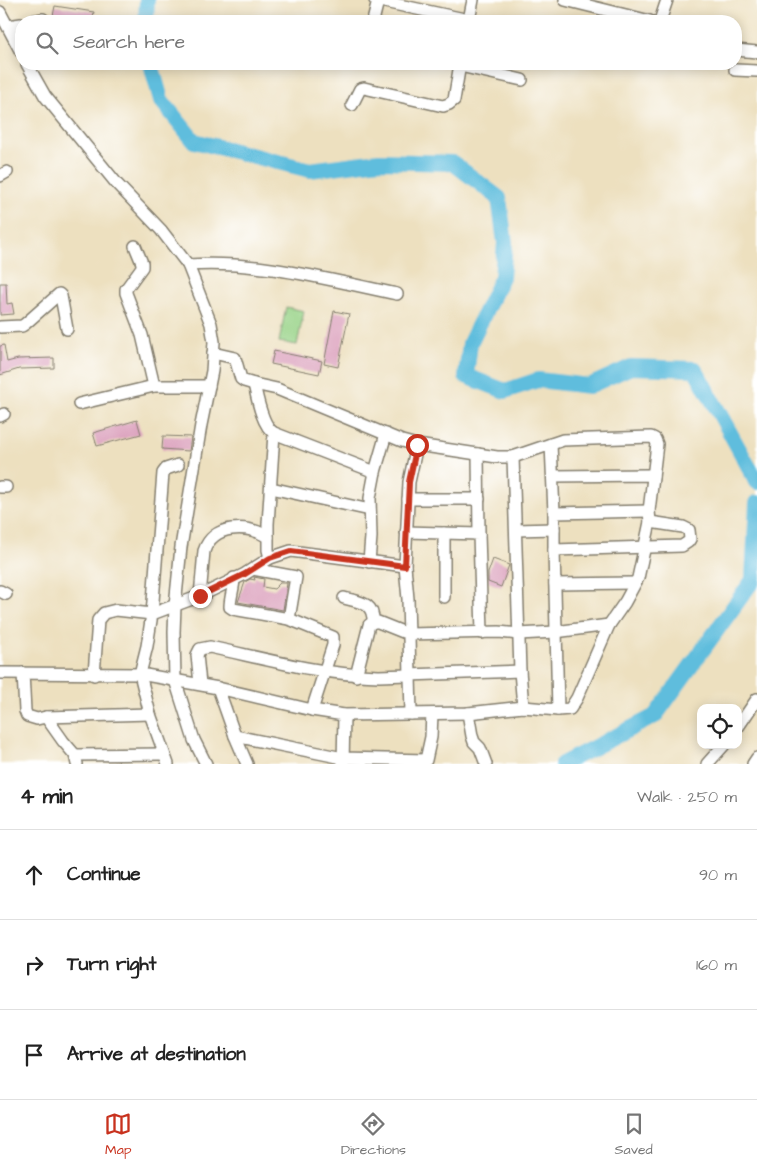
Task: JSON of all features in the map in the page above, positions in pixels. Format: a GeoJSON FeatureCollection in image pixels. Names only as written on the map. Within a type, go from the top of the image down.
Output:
{"type":"FeatureCollection","features":[{"type":"Feature","properties":{"kind":"street"},"geometry":{"type":"LineString","coordinates":[[374,15],[377,0],[425,15]]}},
{"type":"Feature","properties":{"kind":"street"},"geometry":{"type":"LineString","coordinates":[[471,15],[473,0]]}},
{"type":"Feature","properties":{"kind":"street"},"geometry":{"type":"LineString","coordinates":[[565,0],[624,15]]}},
{"type":"Feature","properties":{"kind":"street"},"geometry":{"type":"LineString","coordinates":[[613,12],[617,0]]}},
{"type":"Feature","properties":{"kind":"street"},"geometry":{"type":"LineString","coordinates":[[662,15],[666,0]]}},
{"type":"Feature","properties":{"kind":"street"},"geometry":{"type":"LineString","coordinates":[[0,12],[15,40]]}},
{"type":"Feature","properties":{"kind":"street"},"geometry":{"type":"LineString","coordinates":[[8,26],[15,25]]}},
{"type":"Feature","properties":{"kind":"street"},"geometry":{"type":"LineString","coordinates":[[742,51],[757,52]]}},
{"type":"Feature","properties":{"kind":"street"},"geometry":{"type":"LineString","coordinates":[[30,70],[45,96],[116,184],[161,230],[188,265],[211,324],[214,342],[209,386],[181,547],[174,606],[175,680],[194,740],[206,764]]}},
{"type":"Feature","properties":{"kind":"street"},"geometry":{"type":"LineString","coordinates":[[352,104],[360,89],[364,88],[443,106],[454,100],[459,70]]}},
{"type":"Feature","properties":{"kind":"street"},"geometry":{"type":"LineString","coordinates":[[481,70],[522,80]]}},
{"type":"Feature","properties":{"kind":"street"},"geometry":{"type":"LineString","coordinates":[[736,70],[757,71]]}},
{"type":"Feature","properties":{"kind":"street"},"geometry":{"type":"LineString","coordinates":[[135,246],[142,267],[126,289],[126,293],[142,335],[154,386]]}},
{"type":"Feature","properties":{"kind":"street"},"geometry":{"type":"LineString","coordinates":[[188,265],[205,264],[258,268],[397,294]]}},
{"type":"Feature","properties":{"kind":"street"},"geometry":{"type":"LineString","coordinates":[[0,327],[22,326],[59,294],[62,296],[67,329]]}},
{"type":"Feature","properties":{"kind":"street"},"geometry":{"type":"LineString","coordinates":[[0,673],[140,674],[200,684],[312,710],[344,715],[468,713],[523,707],[558,710],[570,708],[577,698],[609,625],[625,602],[638,578],[646,548],[657,444],[655,439],[651,437],[563,440],[513,457],[417,445],[277,389],[244,381],[235,358],[213,354]]}},
{"type":"Feature","properties":{"kind":"street"},"geometry":{"type":"LineString","coordinates":[[254,384],[270,431],[375,472]]}},
{"type":"Feature","properties":{"kind":"street"},"geometry":{"type":"LineString","coordinates":[[79,404],[154,386],[209,386]]}},
{"type":"Feature","properties":{"kind":"street"},"geometry":{"type":"LineString","coordinates":[[270,558],[268,537],[274,433]]}},
{"type":"Feature","properties":{"kind":"street"},"geometry":{"type":"LineString","coordinates":[[369,562],[371,537],[370,510],[375,472],[386,434]]}},
{"type":"Feature","properties":{"kind":"street"},"geometry":{"type":"LineString","coordinates":[[551,444],[558,710]]}},
{"type":"Feature","properties":{"kind":"street"},"geometry":{"type":"LineString","coordinates":[[411,714],[408,600],[405,566],[409,482],[417,445]]}},
{"type":"Feature","properties":{"kind":"street"},"geometry":{"type":"LineString","coordinates":[[478,454],[482,633]]}},
{"type":"Feature","properties":{"kind":"street"},"geometry":{"type":"LineString","coordinates":[[513,457],[520,671],[523,707]]}},
{"type":"Feature","properties":{"kind":"street"},"geometry":{"type":"LineString","coordinates":[[46,717],[76,759],[165,759],[150,714],[140,674],[152,614],[163,473],[166,469],[178,465]]}},
{"type":"Feature","properties":{"kind":"street"},"geometry":{"type":"LineString","coordinates":[[553,476],[653,477]]}},
{"type":"Feature","properties":{"kind":"street"},"geometry":{"type":"LineString","coordinates":[[271,488],[370,510]]}},
{"type":"Feature","properties":{"kind":"street"},"geometry":{"type":"LineString","coordinates":[[408,499],[479,500]]}},
{"type":"Feature","properties":{"kind":"street"},"geometry":{"type":"LineString","coordinates":[[554,513],[649,517],[689,530],[690,539],[682,546],[554,550]]}},
{"type":"Feature","properties":{"kind":"street"},"geometry":{"type":"LineString","coordinates":[[200,596],[204,551],[206,545],[218,534],[232,528],[254,530],[268,537]]}},
{"type":"Feature","properties":{"kind":"street"},"geometry":{"type":"LineString","coordinates":[[516,530],[554,529]]}},
{"type":"Feature","properties":{"kind":"street"},"geometry":{"type":"LineString","coordinates":[[406,532],[479,534]]}},
{"type":"Feature","properties":{"kind":"street"},"geometry":{"type":"LineString","coordinates":[[444,533],[444,597]]}},
{"type":"Feature","properties":{"kind":"street"},"geometry":{"type":"LineString","coordinates":[[94,675],[98,620],[104,613],[116,610],[152,614],[200,596],[253,569],[270,558],[291,551],[405,566]]}},
{"type":"Feature","properties":{"kind":"street"},"geometry":{"type":"LineString","coordinates":[[253,569],[296,577],[289,619]]}},
{"type":"Feature","properties":{"kind":"street"},"geometry":{"type":"LineString","coordinates":[[234,578],[234,589],[230,603],[230,607],[233,609],[289,619],[333,637],[333,645],[312,710]]}},
{"type":"Feature","properties":{"kind":"street"},"geometry":{"type":"LineString","coordinates":[[555,584],[634,583]]}},
{"type":"Feature","properties":{"kind":"street"},"geometry":{"type":"LineString","coordinates":[[344,598],[369,607],[372,610],[373,622]]}},
{"type":"Feature","properties":{"kind":"street"},"geometry":{"type":"LineString","coordinates":[[356,676],[369,625],[373,622],[378,622],[408,634],[499,632],[519,634],[555,632],[609,625]]}},
{"type":"Feature","properties":{"kind":"street"},"geometry":{"type":"LineString","coordinates":[[200,684],[197,655],[204,648],[356,676],[520,671]]}},
{"type":"Feature","properties":{"kind":"street"},"geometry":{"type":"LineString","coordinates":[[23,674],[25,711],[28,716],[37,719],[67,715],[150,714]]}},
{"type":"Feature","properties":{"kind":"street"},"geometry":{"type":"LineString","coordinates":[[218,688],[247,764]]}},
{"type":"Feature","properties":{"kind":"street"},"geometry":{"type":"LineString","coordinates":[[742,720],[757,699]]}},
{"type":"Feature","properties":{"kind":"street"},"geometry":{"type":"LineString","coordinates":[[468,713],[474,742],[480,748],[486,764]]}},
{"type":"Feature","properties":{"kind":"street"},"geometry":{"type":"LineString","coordinates":[[235,736],[343,761],[425,762],[431,737],[432,714]]}},
{"type":"Feature","properties":{"kind":"street"},"geometry":{"type":"LineString","coordinates":[[343,761],[344,715]]}},
{"type":"Feature","properties":{"kind":"street"},"geometry":{"type":"LineString","coordinates":[[706,764],[720,749]]}},
{"type":"Feature","properties":{"kind":"street"},"geometry":{"type":"LineString","coordinates":[[753,764],[757,758]]}},
{"type":"Feature","properties":{"kind":"green space"},"geometry":{"type":"Polygon","coordinates":[[[286,307],[304,311],[297,345],[279,342],[286,307]]]}},
{"type":"Feature","properties":{"kind":"building"},"geometry":{"type":"Polygon","coordinates":[[[55,6],[94,12],[93,15],[53,15],[55,6]]]}},
{"type":"Feature","properties":{"kind":"building"},"geometry":{"type":"Polygon","coordinates":[[[0,283],[6,283],[7,304],[12,303],[14,314],[0,315],[0,283]]]}},
{"type":"Feature","properties":{"kind":"building"},"geometry":{"type":"Polygon","coordinates":[[[334,311],[349,314],[338,367],[324,364],[334,311]]]}},
{"type":"Feature","properties":{"kind":"building"},"geometry":{"type":"Polygon","coordinates":[[[4,345],[7,362],[18,359],[54,358],[54,368],[19,369],[0,375],[0,346],[4,345]]]}},
{"type":"Feature","properties":{"kind":"building"},"geometry":{"type":"Polygon","coordinates":[[[274,351],[322,361],[319,374],[271,364],[274,351]]]}},
{"type":"Feature","properties":{"kind":"building"},"geometry":{"type":"Polygon","coordinates":[[[137,420],[141,434],[97,446],[93,433],[137,420]]]}},
{"type":"Feature","properties":{"kind":"building"},"geometry":{"type":"Polygon","coordinates":[[[163,436],[191,437],[189,451],[162,449],[163,436]]]}},
{"type":"Feature","properties":{"kind":"building"},"geometry":{"type":"Polygon","coordinates":[[[493,559],[509,565],[501,587],[488,582],[488,573],[493,559]]]}},
{"type":"Feature","properties":{"kind":"building"},"geometry":{"type":"Polygon","coordinates":[[[254,577],[264,579],[263,587],[274,589],[280,583],[287,583],[283,610],[238,602],[245,582],[250,579],[255,580],[254,577]]]}},
{"type":"Feature","properties":{"kind":"waterway"},"geometry":{"type":"LineString","coordinates":[[146,15],[147,0]]}},
{"type":"Feature","properties":{"kind":"waterway"},"geometry":{"type":"LineString","coordinates":[[153,70],[161,100],[194,141],[310,170],[379,161],[453,163],[499,198],[505,243],[502,277],[470,343],[466,376],[505,391],[538,380],[589,386],[631,367],[695,369],[757,482]]}},
{"type":"Feature","properties":{"kind":"waterway"},"geometry":{"type":"LineString","coordinates":[[562,764],[655,716],[753,580],[757,503]]}},
{"type":"Feature","properties":{"kind":"route"},"geometry":{"type":"LineString","coordinates":[[200,596],[245,574],[270,558],[291,551],[405,566],[409,482],[417,445]]}}]}
